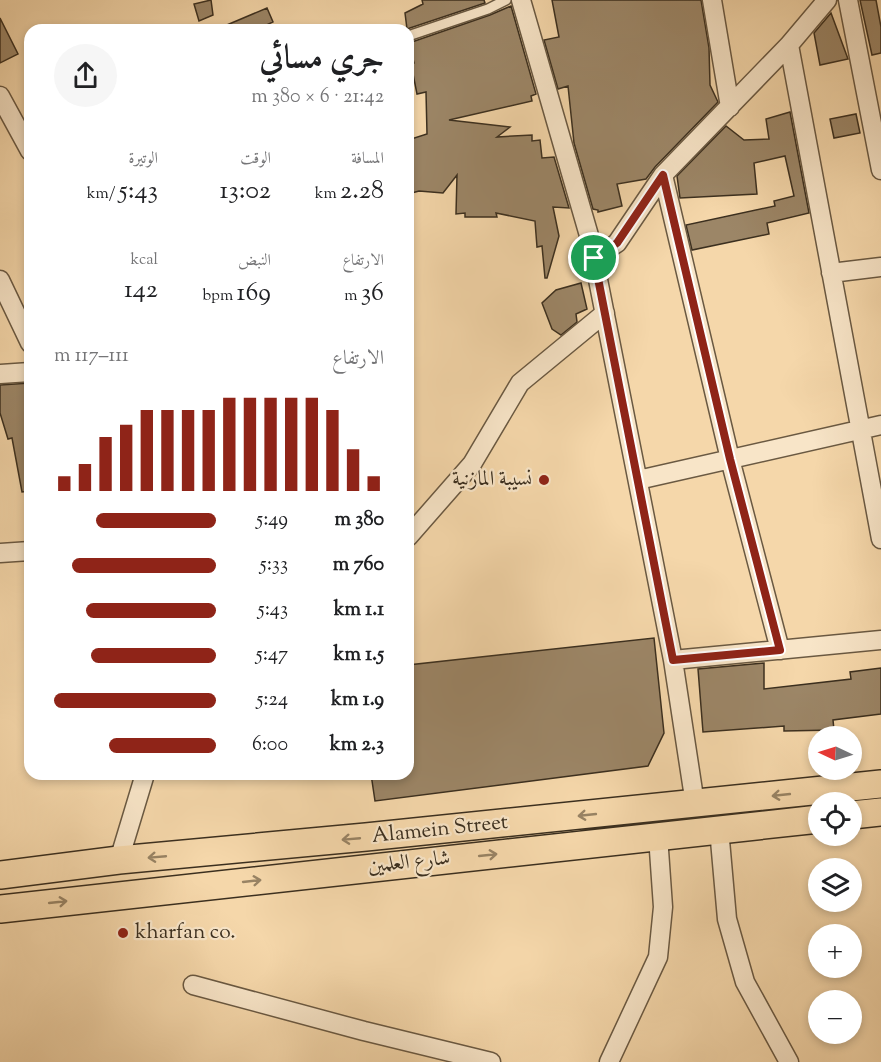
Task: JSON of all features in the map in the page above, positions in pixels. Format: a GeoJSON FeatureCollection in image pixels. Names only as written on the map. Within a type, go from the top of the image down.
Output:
{"type":"FeatureCollection","features":[{"type":"Feature","properties":{"kind":"main road","name":"Alamein Street"},"geometry":{"type":"LineString","coordinates":[[0,876],[118,860],[881,784]]}},
{"type":"Feature","properties":{"kind":"main road"},"geometry":{"type":"LineString","coordinates":[[862,814],[881,812]]}},
{"type":"Feature","properties":{"kind":"main road","name":"شارع العلمين"},"geometry":{"type":"LineString","coordinates":[[0,909],[808,820]]}},
{"type":"Feature","properties":{"kind":"street"},"geometry":{"type":"LineString","coordinates":[[521,0],[594,258],[673,660],[695,804]]}},
{"type":"Feature","properties":{"kind":"street"},"geometry":{"type":"LineString","coordinates":[[712,0],[730,107]]}},
{"type":"Feature","properties":{"kind":"street"},"geometry":{"type":"LineString","coordinates":[[594,258],[617,243],[663,175],[789,45],[827,0]]}},
{"type":"Feature","properties":{"kind":"street"},"geometry":{"type":"LineString","coordinates":[[848,0],[879,149],[881,170]]}},
{"type":"Feature","properties":{"kind":"street"},"geometry":{"type":"LineString","coordinates":[[789,45],[881,539]]}},
{"type":"Feature","properties":{"kind":"street"},"geometry":{"type":"LineString","coordinates":[[0,96],[24,140]]}},
{"type":"Feature","properties":{"kind":"street"},"geometry":{"type":"LineString","coordinates":[[663,175],[730,459],[780,650]]}},
{"type":"Feature","properties":{"kind":"street"},"geometry":{"type":"LineString","coordinates":[[831,273],[881,267]]}},
{"type":"Feature","properties":{"kind":"street"},"geometry":{"type":"LineString","coordinates":[[0,280],[24,330]]}},
{"type":"Feature","properties":{"kind":"street"},"geometry":{"type":"LineString","coordinates":[[414,530],[471,464],[520,383],[605,313]]}},
{"type":"Feature","properties":{"kind":"street"},"geometry":{"type":"LineString","coordinates":[[0,374],[24,372]]}},
{"type":"Feature","properties":{"kind":"street"},"geometry":{"type":"LineString","coordinates":[[638,480],[881,425]]}},
{"type":"Feature","properties":{"kind":"street"},"geometry":{"type":"LineString","coordinates":[[0,553],[24,551]]}},
{"type":"Feature","properties":{"kind":"street"},"geometry":{"type":"LineString","coordinates":[[673,660],[880,638]]}},
{"type":"Feature","properties":{"kind":"street"},"geometry":{"type":"LineString","coordinates":[[118,860],[143,780]]}},
{"type":"Feature","properties":{"kind":"street"},"geometry":{"type":"LineString","coordinates":[[719,829],[728,919],[745,982],[789,1062]]}},
{"type":"Feature","properties":{"kind":"street"},"geometry":{"type":"LineString","coordinates":[[609,1062],[658,957],[663,907],[658,836]]}},
{"type":"Feature","properties":{"kind":"street"},"geometry":{"type":"LineString","coordinates":[[194,985],[364,1031],[491,1062]]}},
{"type":"Feature","properties":{"kind":"lane"},"geometry":{"type":"LineString","coordinates":[[414,34],[470,16],[506,0]]}},
{"type":"Feature","properties":{"kind":"building"},"geometry":{"type":"Polygon","coordinates":[[[211,0],[213,15],[199,21],[194,4],[211,0]]]}},
{"type":"Feature","properties":{"kind":"building"},"geometry":{"type":"Polygon","coordinates":[[[422,0],[484,0],[485,3],[414,27],[414,24],[406,24],[405,13],[423,4],[422,0]]]}},
{"type":"Feature","properties":{"kind":"building"},"geometry":{"type":"Polygon","coordinates":[[[552,0],[701,0],[709,48],[710,85],[718,102],[646,179],[617,184],[622,206],[598,212],[593,209],[574,143],[568,86],[558,89],[544,40],[559,37],[552,0]]]}},
{"type":"Feature","properties":{"kind":"building"},"geometry":{"type":"Polygon","coordinates":[[[860,0],[876,0],[881,27],[881,53],[872,55],[860,0]]]}},
{"type":"Feature","properties":{"kind":"building"},"geometry":{"type":"Polygon","coordinates":[[[511,6],[536,94],[531,96],[532,101],[449,120],[510,127],[497,137],[532,135],[532,141],[540,140],[542,158],[554,157],[569,208],[553,207],[559,236],[547,278],[545,278],[542,246],[537,247],[535,221],[496,213],[497,217],[465,217],[465,213],[456,214],[457,175],[443,193],[414,192],[414,138],[427,134],[426,92],[417,94],[414,79],[414,41],[511,6]]]}},
{"type":"Feature","properties":{"kind":"building"},"geometry":{"type":"Polygon","coordinates":[[[267,8],[273,22],[269,24],[229,24],[267,8]]]}},
{"type":"Feature","properties":{"kind":"building"},"geometry":{"type":"Polygon","coordinates":[[[831,13],[848,59],[820,65],[814,33],[831,13]]]}},
{"type":"Feature","properties":{"kind":"building"},"geometry":{"type":"Polygon","coordinates":[[[0,18],[18,54],[0,63],[0,18]]]}},
{"type":"Feature","properties":{"kind":"building"},"geometry":{"type":"Polygon","coordinates":[[[790,112],[809,213],[767,223],[769,234],[692,250],[686,225],[775,206],[774,201],[794,196],[785,156],[754,163],[757,194],[680,198],[677,176],[726,126],[744,140],[769,139],[766,119],[790,112]]]}},
{"type":"Feature","properties":{"kind":"building"},"geometry":{"type":"Polygon","coordinates":[[[856,114],[860,133],[834,138],[830,119],[856,114]]]}},
{"type":"Feature","properties":{"kind":"building"},"geometry":{"type":"Polygon","coordinates":[[[581,283],[587,309],[576,314],[577,322],[561,335],[552,329],[542,303],[556,290],[581,283]]]}},
{"type":"Feature","properties":{"kind":"building"},"geometry":{"type":"Polygon","coordinates":[[[24,383],[24,492],[22,492],[12,438],[8,439],[0,413],[0,385],[24,383]]]}},
{"type":"Feature","properties":{"kind":"building"},"geometry":{"type":"Polygon","coordinates":[[[654,638],[664,733],[648,766],[375,801],[372,780],[414,780],[414,664],[654,638]]]}},
{"type":"Feature","properties":{"kind":"building"},"geometry":{"type":"Polygon","coordinates":[[[764,663],[764,689],[851,679],[850,672],[881,668],[881,714],[833,720],[834,726],[808,726],[808,731],[784,731],[784,726],[703,732],[698,669],[764,663]]]}},
{"type":"Feature","properties":{"kind":"place","name":"نسيبة المازنية"},"geometry":{"type":"Point","coordinates":[544,480]}},
{"type":"Feature","properties":{"kind":"place","name":"kharfan co."},"geometry":{"type":"Point","coordinates":[123,933]}},
{"type":"Feature","properties":{"kind":"route"},"geometry":{"type":"LineString","coordinates":[[663,175],[730,459],[780,650],[673,660],[594,258],[617,243],[663,175]]}}]}
